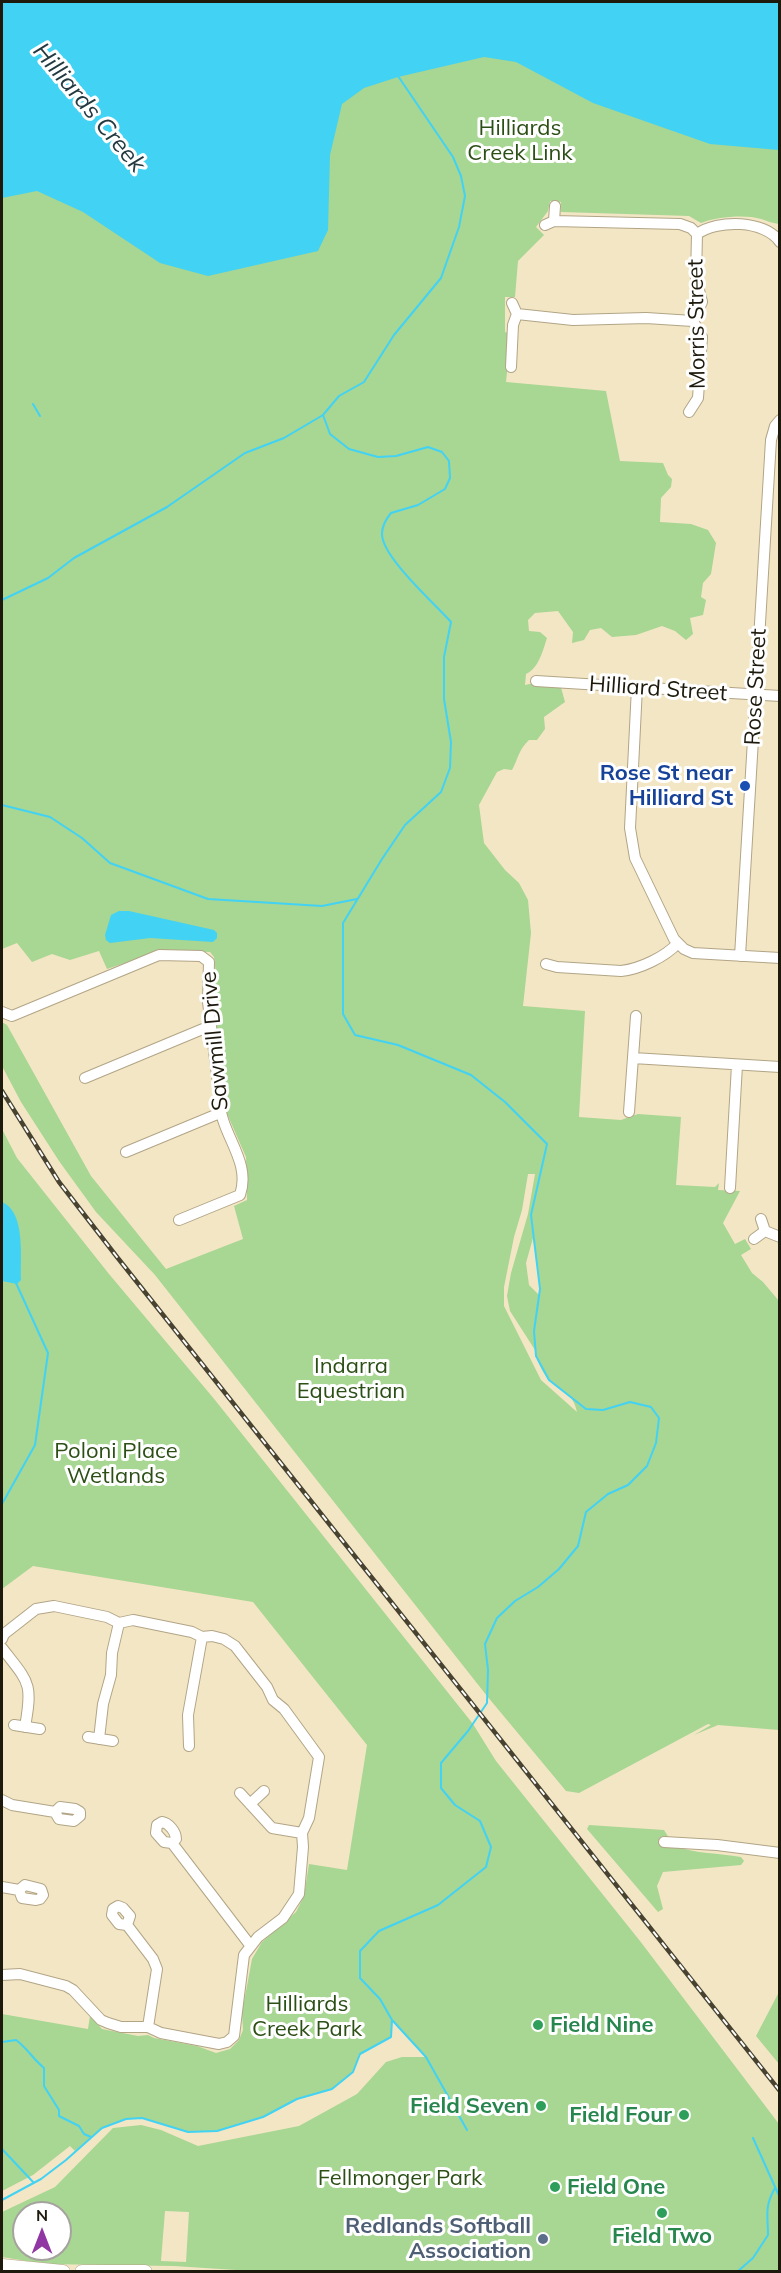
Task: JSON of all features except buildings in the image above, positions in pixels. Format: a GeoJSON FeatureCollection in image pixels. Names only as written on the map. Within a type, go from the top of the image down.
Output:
{"type":"FeatureCollection","features":[{"type":"Feature","properties":{"kind":"main road"},"geometry":{"type":"LineString","coordinates":[[2,2266],[64,2271],[72,2264],[77,2265],[82,2271],[145,2271]]}},
{"type":"Feature","properties":{"kind":"street"},"geometry":{"type":"LineString","coordinates":[[555,206],[550,223],[680,224],[691,228],[697,234],[712,226],[760,226],[777,238]]}},
{"type":"Feature","properties":{"kind":"street","name":"Morris Street"},"geometry":{"type":"LineString","coordinates":[[689,412],[698,398],[702,338],[693,321],[702,302],[696,278],[697,234]]}},
{"type":"Feature","properties":{"kind":"street"},"geometry":{"type":"LineString","coordinates":[[510,367],[513,324],[517,314],[512,303]]}},
{"type":"Feature","properties":{"kind":"street"},"geometry":{"type":"LineString","coordinates":[[517,314],[573,320],[647,318],[693,321]]}},
{"type":"Feature","properties":{"kind":"street","name":"Rose Street"},"geometry":{"type":"LineString","coordinates":[[740,956],[771,440],[775,426],[780,420]]}},
{"type":"Feature","properties":{"kind":"street","name":"Hilliard Street"},"geometry":{"type":"LineString","coordinates":[[536,681],[780,696]]}},
{"type":"Feature","properties":{"kind":"street"},"geometry":{"type":"LineString","coordinates":[[637,687],[631,845],[635,858],[681,946],[693,953],[780,958]]}},
{"type":"Feature","properties":{"kind":"street"},"geometry":{"type":"LineString","coordinates":[[546,964],[557,967],[631,970],[681,946]]}},
{"type":"Feature","properties":{"kind":"street","name":"Sawmill Drive"},"geometry":{"type":"LineString","coordinates":[[2,1012],[12,1016],[159,955],[201,956],[209,962],[211,967],[208,1002],[220,1113],[240,1159],[242,1184],[240,1195],[179,1220]]}},
{"type":"Feature","properties":{"kind":"street"},"geometry":{"type":"LineString","coordinates":[[629,1112],[636,1016]]}},
{"type":"Feature","properties":{"kind":"street"},"geometry":{"type":"LineString","coordinates":[[85,1078],[210,1026]]}},
{"type":"Feature","properties":{"kind":"street"},"geometry":{"type":"LineString","coordinates":[[633,1058],[780,1067]]}},
{"type":"Feature","properties":{"kind":"street"},"geometry":{"type":"LineString","coordinates":[[730,1188],[737,1065]]}},
{"type":"Feature","properties":{"kind":"street"},"geometry":{"type":"LineString","coordinates":[[126,1152],[220,1113]]}},
{"type":"Feature","properties":{"kind":"street"},"geometry":{"type":"LineString","coordinates":[[761,1219],[765,1231],[780,1237]]}},
{"type":"Feature","properties":{"kind":"street"},"geometry":{"type":"LineString","coordinates":[[754,1239],[765,1231]]}},
{"type":"Feature","properties":{"kind":"street"},"geometry":{"type":"LineString","coordinates":[[2,1639],[4,1634],[43,1606],[54,1606],[107,1617],[118,1623],[133,1620],[192,1632],[202,1637],[224,1639],[235,1646],[267,1687],[273,1700],[284,1709],[319,1757],[309,1818],[302,1833],[302,1861],[297,1900],[283,1918],[250,1946],[244,1955],[234,2036],[227,2042],[219,2044],[161,2032],[148,2027],[121,2027],[101,2020],[73,1990],[58,1983],[20,1974],[2,1975]]}},
{"type":"Feature","properties":{"kind":"street"},"geometry":{"type":"LineString","coordinates":[[113,1741],[94,1738],[111,1675],[112,1653],[118,1623]]}},
{"type":"Feature","properties":{"kind":"street"},"geometry":{"type":"LineString","coordinates":[[189,1746],[188,1715],[202,1637]]}},
{"type":"Feature","properties":{"kind":"street"},"geometry":{"type":"LineString","coordinates":[[2,1648],[24,1678],[29,1689],[29,1702],[19,1726],[39,1729]]}},
{"type":"Feature","properties":{"kind":"street"},"geometry":{"type":"LineString","coordinates":[[250,1804],[264,1791]]}},
{"type":"Feature","properties":{"kind":"street"},"geometry":{"type":"LineString","coordinates":[[240,1793],[272,1828],[302,1833]]}},
{"type":"Feature","properties":{"kind":"street"},"geometry":{"type":"LineString","coordinates":[[2,1800],[20,1807],[55,1812]]}},
{"type":"Feature","properties":{"kind":"street"},"geometry":{"type":"LineString","coordinates":[[664,1842],[717,1845],[780,1853]]}},
{"type":"Feature","properties":{"kind":"street"},"geometry":{"type":"LineString","coordinates":[[172,1843],[250,1946]]}},
{"type":"Feature","properties":{"kind":"street"},"geometry":{"type":"LineString","coordinates":[[2,1887],[19,1890]]}},
{"type":"Feature","properties":{"kind":"street"},"geometry":{"type":"LineString","coordinates":[[128,1925],[153,1959],[157,1969],[148,2027]]}},
{"type":"Feature","properties":{"kind":"green space"},"geometry":{"type":"Polygon","coordinates":[[[2,2],[484,41],[779,107],[779,224],[755,217],[739,216],[701,223],[689,216],[561,212],[561,202],[550,201],[548,211],[536,227],[544,235],[518,261],[515,297],[505,297],[505,332],[511,334],[506,382],[606,391],[620,461],[663,463],[672,479],[671,487],[661,498],[660,522],[691,524],[708,530],[716,543],[711,574],[703,583],[701,597],[706,600],[703,615],[690,618],[693,634],[686,640],[675,631],[662,626],[636,635],[612,637],[601,628],[590,630],[584,640],[572,643],[573,632],[558,611],[535,613],[528,620],[529,631],[540,632],[547,638],[537,663],[526,674],[525,685],[538,682],[560,684],[565,702],[544,717],[545,729],[537,740],[529,740],[526,743],[512,770],[504,769],[497,772],[479,805],[484,843],[505,870],[519,883],[528,900],[531,933],[523,1006],[585,1011],[579,1117],[621,1120],[638,1114],[681,1117],[676,1185],[715,1187],[719,1183],[718,1190],[740,1191],[723,1223],[735,1244],[745,1239],[751,1249],[741,1255],[752,1273],[779,1301],[779,1730],[718,1725],[694,1735],[711,1725],[708,1724],[579,1793],[566,1791],[487,1696],[155,1275],[96,1212],[59,1161],[21,1102],[2,1066],[2,1022],[7,1025],[91,1176],[166,1269],[243,1239],[234,1206],[247,1200],[246,1157],[225,1109],[211,1004],[216,975],[214,957],[210,952],[161,951],[107,969],[99,951],[70,960],[52,954],[32,962],[17,943],[2,949],[2,2]],[[528,1174],[504,1287],[504,1306],[541,1380],[577,1412],[570,1397],[544,1374],[535,1350],[510,1311],[507,1296],[511,1273],[528,1214],[535,1174],[528,1174]],[[533,1238],[526,1263],[529,1285],[539,1295],[540,1289],[533,1238]]]}},
{"type":"Feature","properties":{"kind":"green space"},"geometry":{"type":"Polygon","coordinates":[[[2,1129],[17,1158],[109,1274],[215,1400],[473,1724],[496,1761],[640,1941],[779,2124],[779,2271],[267,2272],[174,2266],[45,2264],[27,2261],[72,2261],[72,2201],[25,2201],[55,2187],[113,2128],[141,2125],[161,2130],[198,2146],[299,2126],[357,2094],[386,2062],[402,2057],[425,2057],[392,2021],[391,2037],[360,2054],[353,2072],[332,2089],[297,2099],[263,2117],[217,2131],[188,2132],[142,2118],[126,2119],[102,2128],[75,2151],[70,2146],[33,2175],[2,2191],[2,2014],[88,2029],[90,2016],[102,2029],[138,2036],[148,2035],[197,2046],[216,2053],[230,2049],[239,2040],[243,2030],[242,2013],[252,1959],[262,1942],[296,1912],[304,1896],[309,1864],[347,1870],[367,1745],[253,1602],[33,1566],[2,1589],[2,1129]],[[165,2211],[161,2261],[186,2262],[189,2212],[165,2211]]]}},
{"type":"Feature","properties":{"kind":"green space"},"geometry":{"type":"Polygon","coordinates":[[[589,1825],[664,1830],[674,1846],[699,1852],[741,1857],[744,1861],[741,1865],[663,1872],[657,1886],[663,1909],[658,1912],[587,1829],[589,1825]]]}},
{"type":"Feature","properties":{"kind":"green space"},"geometry":{"type":"Polygon","coordinates":[[[779,1992],[779,2064],[756,2036],[779,1992]]]}},
{"type":"Feature","properties":{"kind":"green space"},"geometry":{"type":"Polygon","coordinates":[[[12,2207],[12,2259],[2,2257],[2,2212],[12,2207]]]}},
{"type":"Feature","properties":{"kind":"water"},"geometry":{"type":"Polygon","coordinates":[[[2,2],[779,2],[779,150],[710,144],[593,103],[516,62],[484,57],[398,77],[364,88],[342,104],[330,155],[328,230],[318,251],[208,276],[160,263],[83,212],[37,191],[2,198],[2,2]]]}},
{"type":"Feature","properties":{"kind":"water"},"geometry":{"type":"Polygon","coordinates":[[[119,911],[129,911],[214,930],[217,938],[213,942],[150,938],[110,943],[106,940],[105,935],[111,915],[119,911]]]}},
{"type":"Feature","properties":{"kind":"water"},"geometry":{"type":"Polygon","coordinates":[[[2,1202],[10,1207],[18,1225],[21,1280],[17,1284],[2,1281],[2,1202]]]}},
{"type":"Feature","properties":{"kind":"waterway","name":"Hilliards Creek"},"geometry":{"type":"LineString","coordinates":[[2,2200],[41,2179],[102,2128],[126,2119],[142,2118],[188,2132],[217,2131],[263,2117],[297,2099],[332,2089],[353,2072],[360,2054],[391,2037],[392,2020],[380,1999],[360,1978],[360,1951],[379,1931],[438,1905],[486,1867],[491,1847],[480,1821],[455,1805],[441,1788],[441,1763],[468,1731],[487,1703],[488,1670],[485,1644],[497,1618],[515,1601],[538,1587],[559,1569],[578,1546],[586,1512],[608,1494],[628,1485],[647,1466],[656,1443],[659,1418],[651,1407],[630,1402],[603,1410],[586,1409],[549,1380],[536,1356],[534,1331],[540,1289],[531,1215],[547,1144],[505,1102],[471,1075],[398,1045],[355,1035],[343,1014],[343,923],[405,825],[441,792],[450,768],[451,742],[444,699],[444,657],[451,622],[399,567],[384,544],[382,534],[385,522],[391,513],[418,505],[445,489],[450,478],[449,461],[442,452],[428,447],[396,456],[378,457],[349,449],[330,434],[323,415],[339,396],[364,382],[394,335],[441,278],[459,227],[465,196],[461,176],[453,157],[398,76]]}},
{"type":"Feature","properties":{"kind":"waterway"},"geometry":{"type":"LineString","coordinates":[[33,404],[40,416]]}},
{"type":"Feature","properties":{"kind":"waterway"},"geometry":{"type":"LineString","coordinates":[[2,600],[48,578],[74,558],[167,507],[245,453],[284,438],[323,415]]}},
{"type":"Feature","properties":{"kind":"waterway"},"geometry":{"type":"LineString","coordinates":[[2,805],[50,817],[82,838],[110,863],[208,899],[322,906],[357,899]]}},
{"type":"Feature","properties":{"kind":"waterway"},"geometry":{"type":"LineString","coordinates":[[2,1504],[35,1445],[48,1353],[16,1283]]}},
{"type":"Feature","properties":{"kind":"waterway"},"geometry":{"type":"LineString","coordinates":[[393,2021],[426,2057],[467,2130]]}},
{"type":"Feature","properties":{"kind":"waterway"},"geometry":{"type":"LineString","coordinates":[[2,2042],[16,2040],[44,2068],[44,2086],[59,2110],[59,2116],[79,2126],[84,2134],[91,2137]]}},
{"type":"Feature","properties":{"kind":"waterway"},"geometry":{"type":"LineString","coordinates":[[753,2138],[780,2198]]}},
{"type":"Feature","properties":{"kind":"waterway"},"geometry":{"type":"LineString","coordinates":[[2,2149],[34,2183]]}},
{"type":"Feature","properties":{"kind":"waterway"},"geometry":{"type":"LineString","coordinates":[[737,2272],[753,2258],[768,2235],[768,2206],[775,2188]]}},
{"type":"Feature","properties":{"kind":"railway"},"geometry":{"type":"LineString","coordinates":[[2,1091],[59,1182],[117,1257],[780,2091]]}},
{"type":"Feature","properties":{"kind":"place","name":"Rose St near Hilliard St"},"geometry":{"type":"Point","coordinates":[745,786]}},
{"type":"Feature","properties":{"kind":"place","name":"Field Nine"},"geometry":{"type":"Point","coordinates":[538,2025]}},
{"type":"Feature","properties":{"kind":"place","name":"Field Seven"},"geometry":{"type":"Point","coordinates":[541,2106]}},
{"type":"Feature","properties":{"kind":"place","name":"Field Four"},"geometry":{"type":"Point","coordinates":[684,2115]}},
{"type":"Feature","properties":{"kind":"place","name":"Field One"},"geometry":{"type":"Point","coordinates":[555,2187]}},
{"type":"Feature","properties":{"kind":"place","name":"Field Two"},"geometry":{"type":"Point","coordinates":[662,2213]}},
{"type":"Feature","properties":{"kind":"place","name":"Redlands Softball Association"},"geometry":{"type":"Point","coordinates":[543,2239]}},
{"type":"Feature","properties":{"kind":"park label","name":"Hilliards Creek Link"},"geometry":{"type":"Point","coordinates":[520,140]}},
{"type":"Feature","properties":{"kind":"park label","name":"Indarra Equestrian"},"geometry":{"type":"Point","coordinates":[351,1378]}},
{"type":"Feature","properties":{"kind":"park label","name":"Poloni Place Wetlands"},"geometry":{"type":"Point","coordinates":[116,1464]}},
{"type":"Feature","properties":{"kind":"park label","name":"Hilliards Creek Park"},"geometry":{"type":"Point","coordinates":[307,2016]}},
{"type":"Feature","properties":{"kind":"park label","name":"Fellmonger Park"},"geometry":{"type":"Point","coordinates":[400,2178]}}]}
